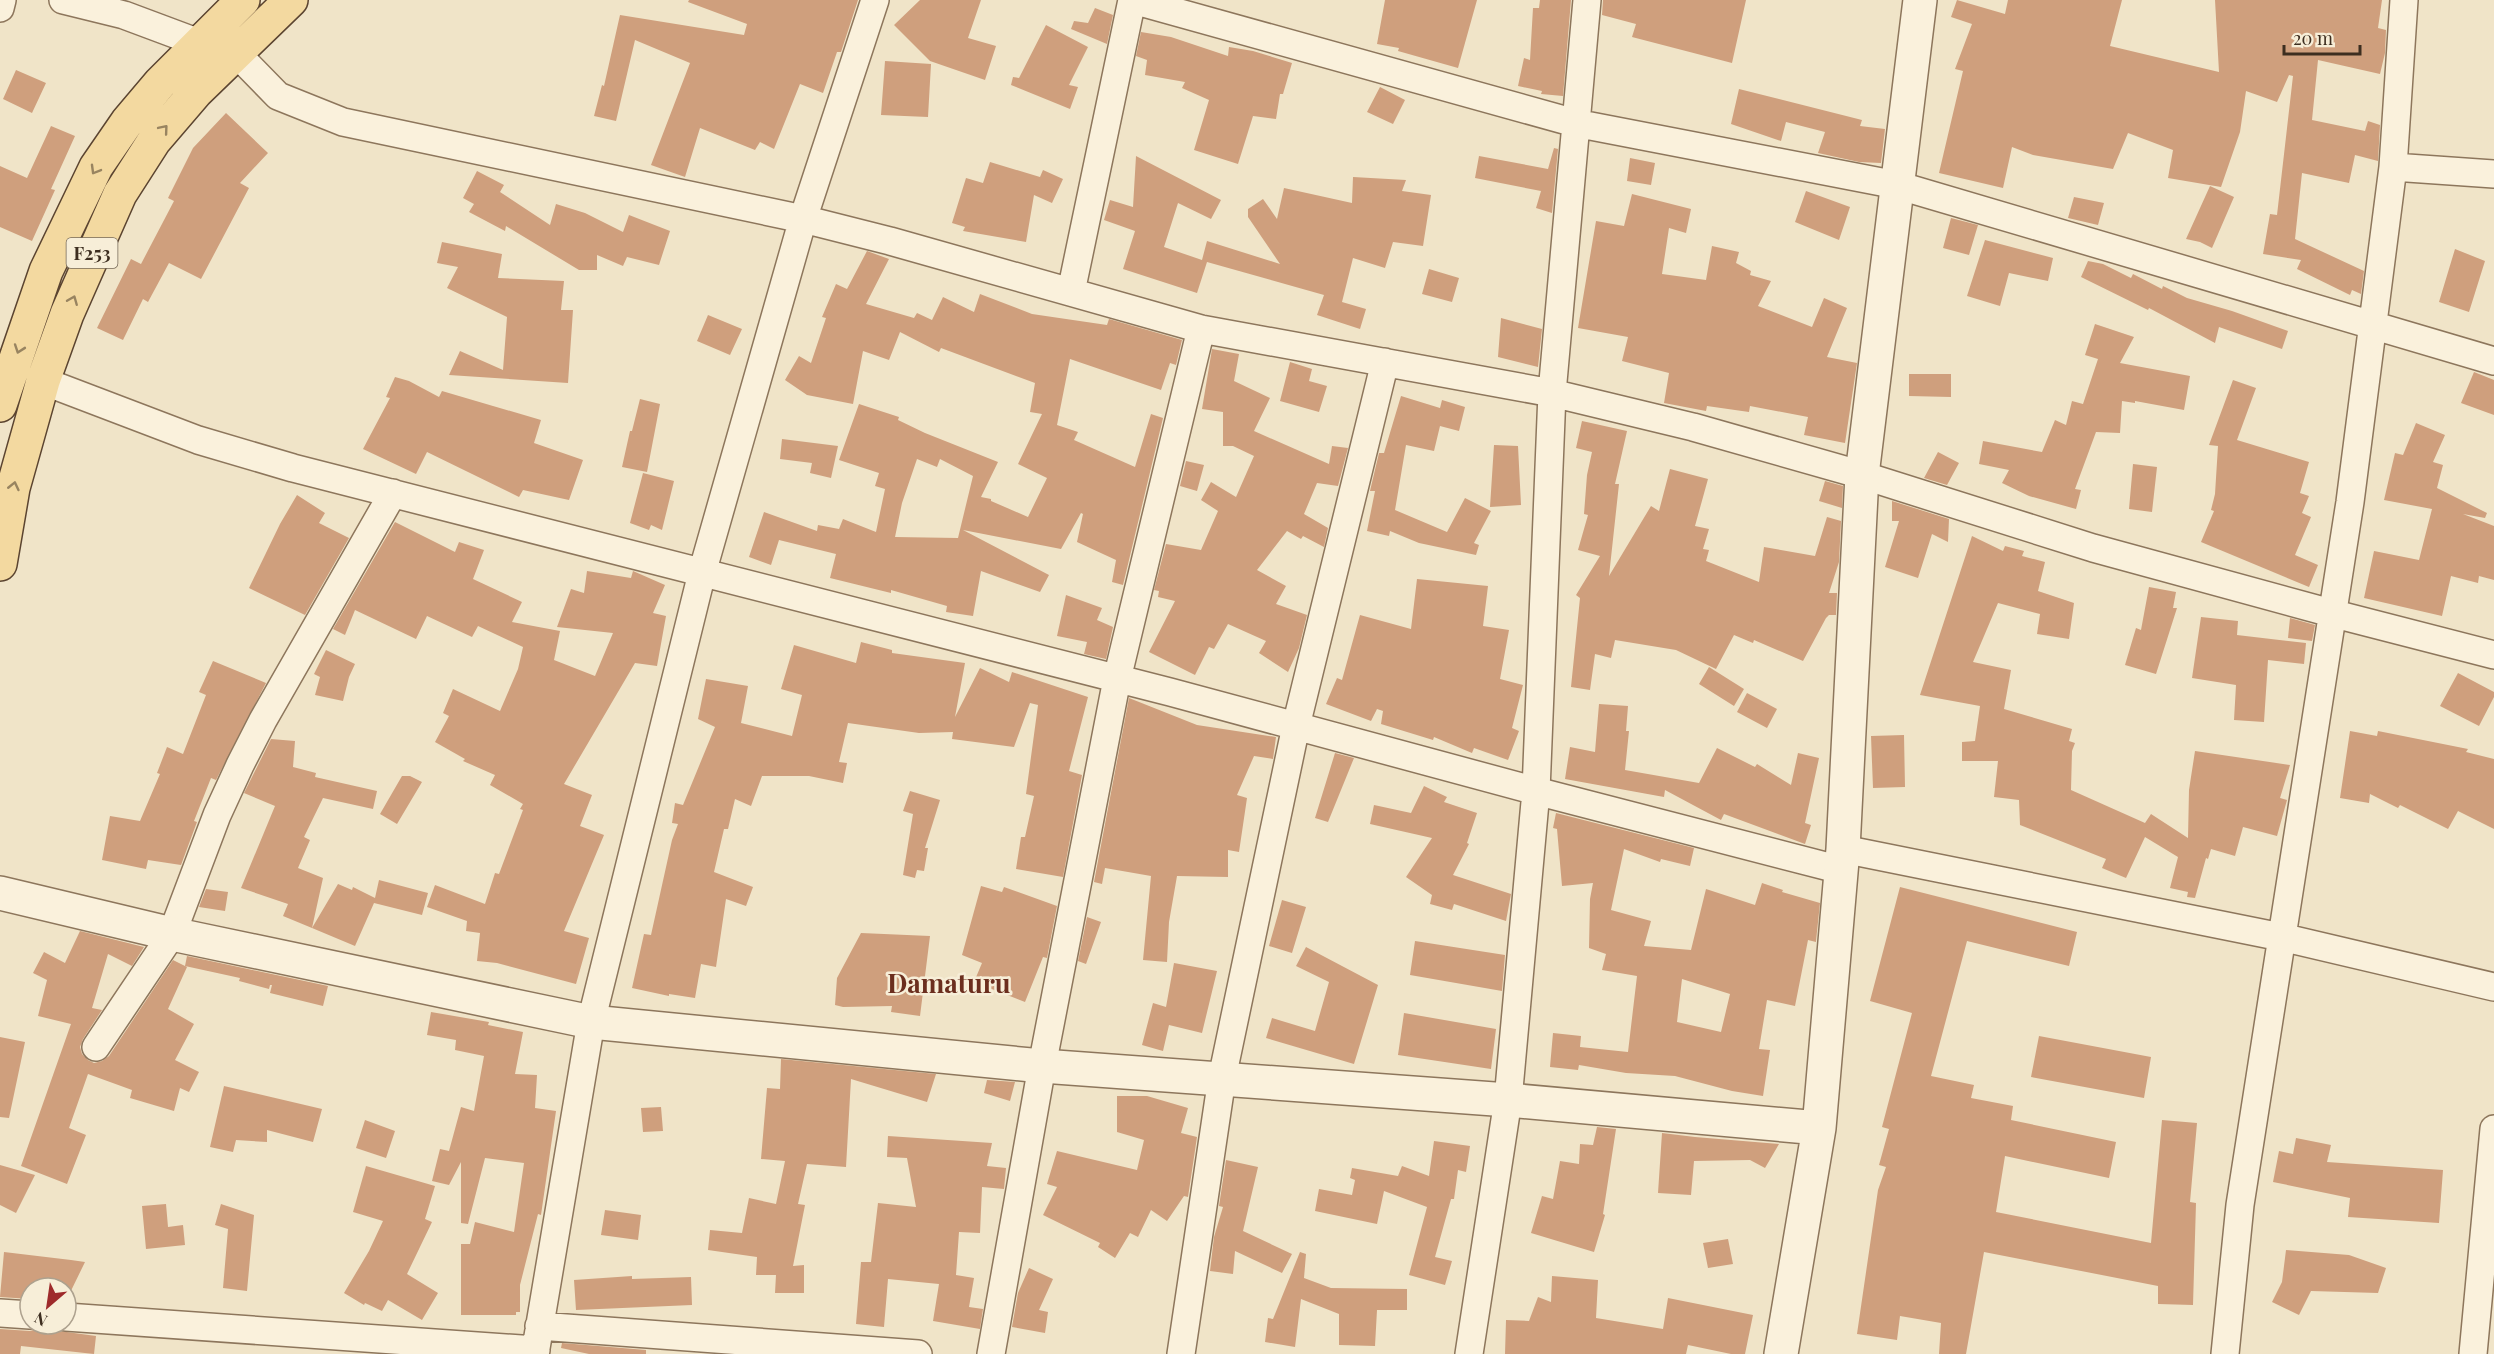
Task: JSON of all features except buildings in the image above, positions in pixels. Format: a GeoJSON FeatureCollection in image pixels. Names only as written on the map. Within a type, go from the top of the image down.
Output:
{"type":"FeatureCollection","features":[{"type":"Feature","properties":{"kind":"main road","name":"F253"},"geometry":{"type":"LineString","coordinates":[[1,399],[46,271],[96,167],[127,122],[160,82],[243,0]]}},
{"type":"Feature","properties":{"kind":"main road","name":"F253"},"geometry":{"type":"LineString","coordinates":[[0,564],[14,488],[43,381],[80,283],[120,194],[154,141],[196,92],[291,0]]}},
{"type":"Feature","properties":{"kind":"street"},"geometry":{"type":"LineString","coordinates":[[0,8],[2,0]]}},
{"type":"Feature","properties":{"kind":"street"},"geometry":{"type":"LineString","coordinates":[[63,0],[126,8],[200,43]]}},
{"type":"Feature","properties":{"kind":"street"},"geometry":{"type":"LineString","coordinates":[[537,1344],[591,1022],[702,573],[803,219],[875,0]]}},
{"type":"Feature","properties":{"kind":"street"},"geometry":{"type":"LineString","coordinates":[[1071,292],[1132,0],[1575,123],[1897,185],[2371,327],[2494,361]]}},
{"type":"Feature","properties":{"kind":"street"},"geometry":{"type":"LineString","coordinates":[[1469,1354],[1508,1100],[1536,791],[1552,393],[1587,0]]}},
{"type":"Feature","properties":{"kind":"street"},"geometry":{"type":"LineString","coordinates":[[1781,1354],[1819,1128],[1841,860],[1862,476],[1920,0]]}},
{"type":"Feature","properties":{"kind":"street"},"geometry":{"type":"LineString","coordinates":[[2225,1354],[2240,1205],[2350,502],[2393,167],[2404,0]]}},
{"type":"Feature","properties":{"kind":"street"},"geometry":{"type":"LineString","coordinates":[[237,54],[278,96],[343,122],[803,219],[890,241],[1201,329],[1552,393],[1693,427],[1862,476],[2093,548],[2494,655]]}},
{"type":"Feature","properties":{"kind":"street"},"geometry":{"type":"LineString","coordinates":[[2393,167],[2494,174]]}},
{"type":"Feature","properties":{"kind":"street"},"geometry":{"type":"LineString","coordinates":[[991,1354],[1042,1066],[1117,679],[1201,329]]}},
{"type":"Feature","properties":{"kind":"street"},"geometry":{"type":"LineString","coordinates":[[1181,1354],[1222,1078],[1296,726],[1385,362]]}},
{"type":"Feature","properties":{"kind":"street"},"geometry":{"type":"LineString","coordinates":[[43,381],[198,440],[293,468],[1117,679],[1536,791],[1841,860],[2281,937],[2494,987]]}},
{"type":"Feature","properties":{"kind":"street"},"geometry":{"type":"LineString","coordinates":[[96,1047],[172,934],[217,815],[254,738],[393,494]]}},
{"type":"Feature","properties":{"kind":"street"},"geometry":{"type":"LineString","coordinates":[[0,893],[172,934],[591,1022],[1042,1066],[1508,1100],[1819,1128]]}},
{"type":"Feature","properties":{"kind":"street"},"geometry":{"type":"LineString","coordinates":[[2473,1354],[2494,1129]]}},
{"type":"Feature","properties":{"kind":"street"},"geometry":{"type":"LineString","coordinates":[[0,1312],[18,1314]]}},
{"type":"Feature","properties":{"kind":"street"},"geometry":{"type":"LineString","coordinates":[[78,1318],[353,1346],[537,1344],[918,1354]]}},
{"type":"Feature","properties":{"kind":"district","name":"Damaturu"},"geometry":{"type":"Point","coordinates":[949,982]}}]}
